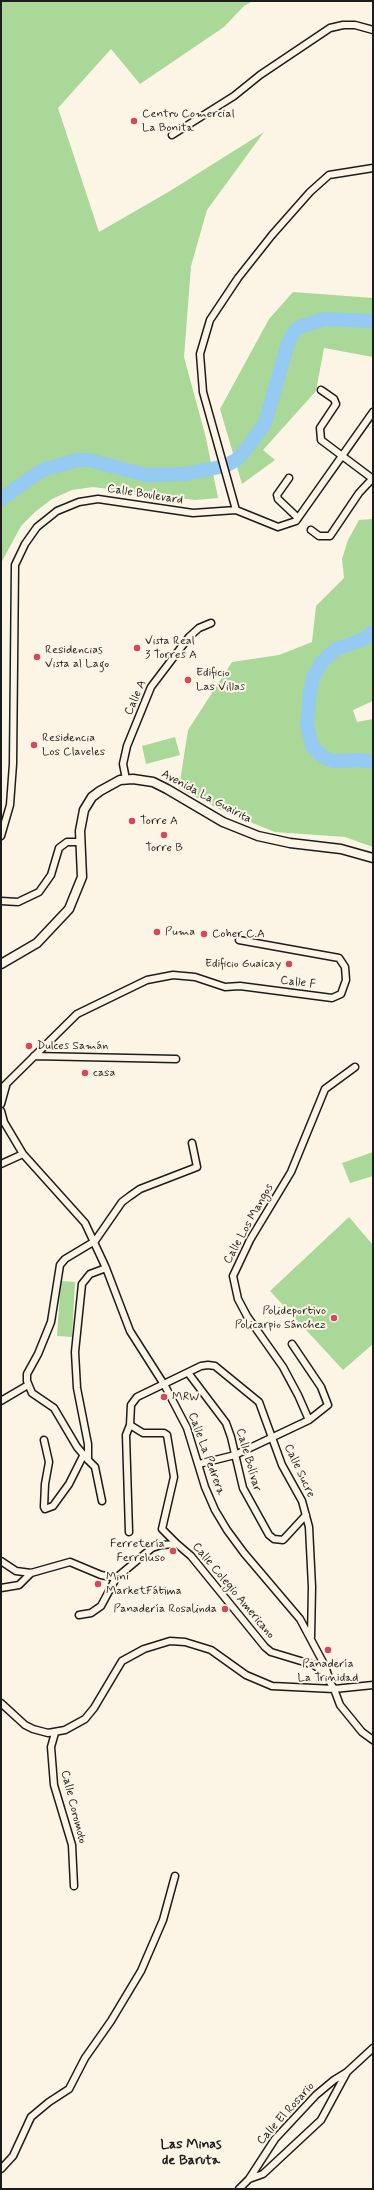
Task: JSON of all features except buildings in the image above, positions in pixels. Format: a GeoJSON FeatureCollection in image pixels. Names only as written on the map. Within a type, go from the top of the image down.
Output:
{"type":"FeatureCollection","features":[{"type":"Feature","properties":{"kind":"street"},"geometry":{"type":"LineString","coordinates":[[172,135],[234,96],[258,72],[330,28],[343,25],[356,25],[373,30]]}},
{"type":"Feature","properties":{"kind":"street"},"geometry":{"type":"LineString","coordinates":[[373,168],[329,175],[310,192],[247,265],[214,314],[200,354],[203,392],[216,442],[231,485],[236,510],[278,527],[291,524],[298,518],[373,412]]}},
{"type":"Feature","properties":{"kind":"street"},"geometry":{"type":"LineString","coordinates":[[311,530],[319,536],[330,536],[356,496],[373,478],[322,441],[320,437],[320,428],[336,404],[334,399],[321,390]]}},
{"type":"Feature","properties":{"kind":"street"},"geometry":{"type":"LineString","coordinates":[[289,478],[277,495],[278,499],[298,518]]}},
{"type":"Feature","properties":{"kind":"street","name":"Calle Boulevard"},"geometry":{"type":"LineString","coordinates":[[1,836],[10,805],[13,764],[15,565],[25,544],[37,527],[57,511],[79,502],[98,499],[193,514],[236,510]]}},
{"type":"Feature","properties":{"kind":"street","name":"Calle A"},"geometry":{"type":"LineString","coordinates":[[126,779],[123,764],[127,746],[151,687],[189,637],[199,628],[211,623]]}},
{"type":"Feature","properties":{"kind":"street","name":"Avenida La Guairita"},"geometry":{"type":"LineString","coordinates":[[1,964],[37,944],[69,909],[82,877],[80,842],[82,816],[88,803],[100,791],[126,779],[145,780],[160,785],[223,822],[258,836],[290,843],[341,849],[373,858]]}},
{"type":"Feature","properties":{"kind":"street"},"geometry":{"type":"LineString","coordinates":[[1,901],[18,902],[39,892],[51,875],[59,848],[67,842],[80,842]]}},
{"type":"Feature","properties":{"kind":"street","name":"Calle F"},"geometry":{"type":"LineString","coordinates":[[3,1087],[77,1014],[147,980],[173,975],[195,977],[225,987],[240,986],[332,998],[341,994],[346,980],[345,967],[339,958],[239,940]]}},
{"type":"Feature","properties":{"kind":"street"},"geometry":{"type":"LineString","coordinates":[[34,1056],[176,1059]]}},
{"type":"Feature","properties":{"kind":"street","name":"Calle Los Mangos"},"geometry":{"type":"LineString","coordinates":[[309,1420],[283,1367],[247,1316],[238,1299],[233,1276],[250,1240],[291,1172],[325,1089],[355,1067]]}},
{"type":"Feature","properties":{"kind":"street"},"geometry":{"type":"LineString","coordinates":[[1,1104],[3,1087]]}},
{"type":"Feature","properties":{"kind":"street","name":"Calle La Pedrera"},"geometry":{"type":"LineString","coordinates":[[1,1111],[4,1122],[23,1154],[85,1223],[95,1241],[130,1331],[165,1386],[187,1428],[205,1487],[227,1530],[300,1619],[325,1666],[328,1675]]}},
{"type":"Feature","properties":{"kind":"street"},"geometry":{"type":"LineString","coordinates":[[102,1501],[95,1467],[85,1458],[54,1408],[32,1393],[28,1385],[27,1372],[38,1354],[53,1316],[61,1264],[65,1259],[95,1241],[122,1202],[130,1196],[140,1189],[197,1167],[192,1143]]}},
{"type":"Feature","properties":{"kind":"street"},"geometry":{"type":"LineString","coordinates":[[1,1164],[23,1154]]}},
{"type":"Feature","properties":{"kind":"street"},"geometry":{"type":"LineString","coordinates":[[44,1440],[49,1462],[45,1492],[45,1509],[52,1508],[85,1458],[88,1444],[79,1400],[76,1376],[77,1325],[83,1282],[92,1273],[106,1268]]}},
{"type":"Feature","properties":{"kind":"street"},"geometry":{"type":"LineString","coordinates":[[198,1464],[235,1455],[309,1420],[328,1405],[321,1387],[292,1344]]}},
{"type":"Feature","properties":{"kind":"street","name":"Calle Sucre"},"geometry":{"type":"LineString","coordinates":[[130,1425],[131,1405],[133,1400],[165,1386],[201,1366],[215,1366],[259,1402],[282,1465],[302,1501],[309,1527],[312,1587],[311,1639]]}},
{"type":"Feature","properties":{"kind":"street","name":"Calle Bolívar"},"geometry":{"type":"LineString","coordinates":[[189,1374],[226,1423],[231,1437],[242,1488],[260,1522],[274,1539],[283,1540],[306,1515]]}},
{"type":"Feature","properties":{"kind":"street"},"geometry":{"type":"LineString","coordinates":[[1,1401],[28,1385]]}},
{"type":"Feature","properties":{"kind":"street"},"geometry":{"type":"LineString","coordinates":[[129,1532],[126,1435],[130,1425],[143,1433],[164,1433],[167,1435],[174,1477],[162,1529],[164,1534],[177,1544]]}},
{"type":"Feature","properties":{"kind":"street","name":"Calle Colegio Americano"},"geometry":{"type":"LineString","coordinates":[[116,1578],[152,1548],[161,1544],[177,1544],[194,1559],[265,1647],[271,1652],[314,1665],[328,1675]]}},
{"type":"Feature","properties":{"kind":"street"},"geometry":{"type":"LineString","coordinates":[[1,1561],[16,1571],[31,1573],[70,1562],[101,1575],[116,1578],[108,1596],[101,1606],[91,1613],[79,1616]]}},
{"type":"Feature","properties":{"kind":"street"},"geometry":{"type":"LineString","coordinates":[[1,1588],[19,1586],[31,1573]]}},
{"type":"Feature","properties":{"kind":"street"},"geometry":{"type":"LineString","coordinates":[[1,1703],[25,1725],[40,1731],[55,1733],[74,1726],[85,1719],[94,1708],[122,1661],[144,1649],[170,1642],[185,1642],[205,1648],[221,1657],[246,1675],[272,1686],[334,1689],[373,1685]]}},
{"type":"Feature","properties":{"kind":"street"},"geometry":{"type":"LineString","coordinates":[[328,1675],[336,1697],[347,1715],[362,1732],[373,1740]]}},
{"type":"Feature","properties":{"kind":"street","name":"Calle Coromoto"},"geometry":{"type":"LineString","coordinates":[[55,1733],[51,1747],[54,1785],[72,1845],[74,1886]]}},
{"type":"Feature","properties":{"kind":"street"},"geometry":{"type":"LineString","coordinates":[[1,2169],[13,2156],[31,2117],[49,2102],[69,2089],[85,2058],[111,2021],[141,1971],[164,1920],[175,1876]]}},
{"type":"Feature","properties":{"kind":"street","name":"Calle El Rosario"},"geometry":{"type":"LineString","coordinates":[[239,2189],[250,2179],[263,2155],[275,2139],[316,2095],[334,2080],[347,2072],[373,2048]]}},
{"type":"Feature","properties":{"kind":"street","name":"Calle El Rosario"},"geometry":{"type":"LineString","coordinates":[[250,2179],[263,2174],[321,2120],[347,2072]]}},
{"type":"Feature","properties":{"kind":"green space"},"geometry":{"type":"Polygon","coordinates":[[[1,1],[253,1],[244,6],[224,27],[140,84],[111,49],[58,108],[99,232],[170,191],[264,132],[207,210],[191,266],[184,357],[206,438],[218,498],[195,500],[93,487],[72,490],[52,499],[35,512],[21,526],[1,563],[1,1]]]}},
{"type":"Feature","properties":{"kind":"green space"},"geometry":{"type":"Polygon","coordinates":[[[293,292],[373,298],[373,357],[324,348],[316,391],[263,450],[275,460],[242,484],[220,409],[269,319],[293,292]]]}},
{"type":"Feature","properties":{"kind":"green space"},"geometry":{"type":"Polygon","coordinates":[[[373,519],[373,701],[353,710],[357,722],[373,719],[373,847],[345,837],[275,832],[225,812],[179,788],[188,730],[232,662],[279,655],[312,642],[316,606],[344,578],[342,559],[348,540],[359,520],[373,519]]]}},
{"type":"Feature","properties":{"kind":"green space"},"geometry":{"type":"Polygon","coordinates":[[[175,737],[180,755],[146,764],[142,746],[175,737]]]}},
{"type":"Feature","properties":{"kind":"green space"},"geometry":{"type":"Polygon","coordinates":[[[373,1152],[373,1176],[350,1183],[342,1163],[373,1152]]]}},
{"type":"Feature","properties":{"kind":"green space","name":"Polideportivo Policarpio Sánchez"},"geometry":{"type":"Polygon","coordinates":[[[349,1217],[373,1245],[373,1344],[343,1370],[270,1291],[349,1217]]]}},
{"type":"Feature","properties":{"kind":"green space"},"geometry":{"type":"Polygon","coordinates":[[[61,1281],[75,1282],[72,1337],[57,1336],[61,1281]]]}},
{"type":"Feature","properties":{"kind":"waterway"},"geometry":{"type":"LineString","coordinates":[[1,499],[42,470],[78,460],[89,460],[146,475],[185,474],[225,466],[236,460],[248,447],[265,423],[288,343],[295,330],[302,326],[325,319],[373,321]]}},
{"type":"Feature","properties":{"kind":"waterway"},"geometry":{"type":"LineString","coordinates":[[373,632],[362,640],[336,649],[322,662],[313,678],[310,691],[307,725],[312,746],[323,757],[334,761],[360,760],[373,762]]}},
{"type":"Feature","properties":{"kind":"place","name":"Centro Comercial La Bonita"},"geometry":{"type":"Point","coordinates":[134,121]}},
{"type":"Feature","properties":{"kind":"place","name":"Vista Real 3 Torres A"},"geometry":{"type":"Point","coordinates":[137,648]}},
{"type":"Feature","properties":{"kind":"place","name":"Residencias Vista al Lago"},"geometry":{"type":"Point","coordinates":[37,657]}},
{"type":"Feature","properties":{"kind":"place","name":"Edificio Las Villas"},"geometry":{"type":"Point","coordinates":[188,680]}},
{"type":"Feature","properties":{"kind":"place","name":"Residencia Los Claveles"},"geometry":{"type":"Point","coordinates":[34,745]}},
{"type":"Feature","properties":{"kind":"place","name":"Torre A"},"geometry":{"type":"Point","coordinates":[132,821]}},
{"type":"Feature","properties":{"kind":"place","name":"Torre B"},"geometry":{"type":"Point","coordinates":[164,835]}},
{"type":"Feature","properties":{"kind":"place","name":"Puma"},"geometry":{"type":"Point","coordinates":[157,932]}},
{"type":"Feature","properties":{"kind":"place","name":"Coher C.A"},"geometry":{"type":"Point","coordinates":[204,934]}},
{"type":"Feature","properties":{"kind":"place","name":"Edificio Guaicay"},"geometry":{"type":"Point","coordinates":[289,964]}},
{"type":"Feature","properties":{"kind":"place","name":"Dulces Samán"},"geometry":{"type":"Point","coordinates":[29,1046]}},
{"type":"Feature","properties":{"kind":"place","name":"casa"},"geometry":{"type":"Point","coordinates":[85,1073]}},
{"type":"Feature","properties":{"kind":"place","name":"Polideportivo Policarpio Sánchez"},"geometry":{"type":"Point","coordinates":[334,1318]}},
{"type":"Feature","properties":{"kind":"place","name":"MRW"},"geometry":{"type":"Point","coordinates":[164,1397]}},
{"type":"Feature","properties":{"kind":"place","name":"Ferretería Ferreluso"},"geometry":{"type":"Point","coordinates":[173,1551]}},
{"type":"Feature","properties":{"kind":"place","name":"Mini MarketFátima"},"geometry":{"type":"Point","coordinates":[98,1584]}},
{"type":"Feature","properties":{"kind":"place","name":"Panadería Rosalinda"},"geometry":{"type":"Point","coordinates":[225,1609]}},
{"type":"Feature","properties":{"kind":"place","name":"Panadería La Trinidad"},"geometry":{"type":"Point","coordinates":[328,1650]}},
{"type":"Feature","properties":{"kind":"district","name":"Las Minas de Baruta"},"geometry":{"type":"Point","coordinates":[191,2154]}}]}
